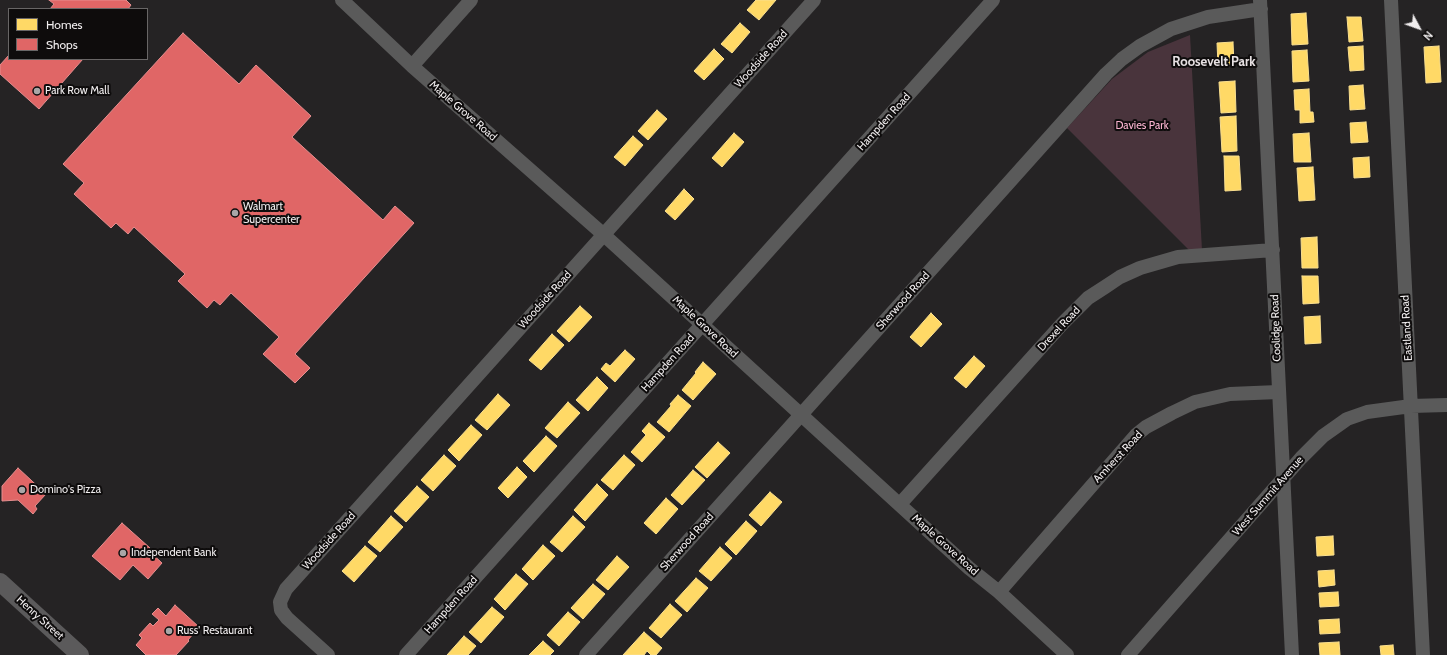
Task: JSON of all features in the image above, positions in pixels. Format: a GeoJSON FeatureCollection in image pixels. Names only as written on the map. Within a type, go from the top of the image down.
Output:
{"type":"FeatureCollection","features":[{"type":"Feature","properties":{"kind":"main road","name":"Henry Street"},"geometry":{"type":"LineString","coordinates":[[0,582],[80,655]]}},
{"type":"Feature","properties":{"kind":"street","name":"Maple Grove Road"},"geometry":{"type":"LineString","coordinates":[[342,0],[412,66],[604,235],[969,568],[999,592],[1067,655]]}},
{"type":"Feature","properties":{"kind":"street"},"geometry":{"type":"LineString","coordinates":[[412,66],[471,0]]}},
{"type":"Feature","properties":{"kind":"street","name":"Woodside Road"},"geometry":{"type":"LineString","coordinates":[[328,655],[287,618],[281,610],[280,602],[286,589],[814,0]]}},
{"type":"Feature","properties":{"kind":"street","name":"Hampden Road"},"geometry":{"type":"LineString","coordinates":[[406,655],[993,0]]}},
{"type":"Feature","properties":{"kind":"street","name":"Eastland Road"},"geometry":{"type":"LineString","coordinates":[[1391,0],[1423,655]]}},
{"type":"Feature","properties":{"kind":"street","name":"Coolidge Road"},"geometry":{"type":"LineString","coordinates":[[1260,5],[1292,655]]}},
{"type":"Feature","properties":{"kind":"street","name":"Sherwood Road"},"geometry":{"type":"LineString","coordinates":[[586,655],[1101,80],[1122,59],[1157,36],[1186,24],[1260,5]]}},
{"type":"Feature","properties":{"kind":"street","name":"Drexel Road"},"geometry":{"type":"LineString","coordinates":[[900,504],[1062,323],[1088,298],[1105,286],[1136,270],[1178,258],[1273,250]]}},
{"type":"Feature","properties":{"kind":"street","name":"Amherst Road"},"geometry":{"type":"LineString","coordinates":[[999,592],[1136,435],[1146,427],[1196,402],[1230,394],[1278,392]]}},
{"type":"Feature","properties":{"kind":"street","name":"West Summit Avenue"},"geometry":{"type":"LineString","coordinates":[[1128,655],[1301,458],[1318,442],[1347,419],[1367,412],[1411,406],[1447,405]]}},
{"type":"Feature","properties":{"kind":"green space","name":"Davies Park"},"geometry":{"type":"Polygon","coordinates":[[[1190,35],[1202,250],[1189,250],[1067,128],[1112,79],[1148,52],[1190,35]]]}},
{"type":"Feature","properties":{"kind":"building: Homes"},"geometry":{"type":"Polygon","coordinates":[[[756,0],[776,0],[759,20],[747,10],[756,0]]]}},
{"type":"Feature","properties":{"kind":"building: Homes"},"geometry":{"type":"Polygon","coordinates":[[[1306,13],[1308,44],[1292,45],[1291,14],[1306,13]]]}},
{"type":"Feature","properties":{"kind":"building: Homes"},"geometry":{"type":"Polygon","coordinates":[[[1347,17],[1361,17],[1363,41],[1349,42],[1347,17]]]}},
{"type":"Feature","properties":{"kind":"building: Homes"},"geometry":{"type":"Polygon","coordinates":[[[740,23],[750,32],[732,53],[721,44],[740,23]]]}},
{"type":"Feature","properties":{"kind":"building: Homes"},"geometry":{"type":"Polygon","coordinates":[[[1233,42],[1234,64],[1218,65],[1217,43],[1233,42]]]}},
{"type":"Feature","properties":{"kind":"building: Homes"},"geometry":{"type":"Polygon","coordinates":[[[1363,46],[1364,70],[1350,71],[1348,47],[1363,46]]]}},
{"type":"Feature","properties":{"kind":"building: Homes"},"geometry":{"type":"Polygon","coordinates":[[[1439,46],[1441,82],[1426,83],[1424,47],[1439,46]]]}},
{"type":"Feature","properties":{"kind":"building: Homes"},"geometry":{"type":"Polygon","coordinates":[[[714,49],[724,59],[704,80],[694,71],[714,49]]]}},
{"type":"Feature","properties":{"kind":"building: Homes"},"geometry":{"type":"Polygon","coordinates":[[[1307,50],[1309,81],[1293,82],[1292,51],[1307,50]]]}},
{"type":"Feature","properties":{"kind":"building: Homes"},"geometry":{"type":"Polygon","coordinates":[[[1235,81],[1236,112],[1221,113],[1219,82],[1235,81]]]}},
{"type":"Feature","properties":{"kind":"building: Homes"},"geometry":{"type":"Polygon","coordinates":[[[1363,85],[1365,109],[1350,110],[1349,86],[1363,85]]]}},
{"type":"Feature","properties":{"kind":"building: Homes"},"geometry":{"type":"Polygon","coordinates":[[[1309,89],[1310,112],[1313,112],[1314,122],[1300,123],[1300,110],[1295,110],[1294,90],[1309,89]]]}},
{"type":"Feature","properties":{"kind":"building: Homes"},"geometry":{"type":"Polygon","coordinates":[[[657,110],[667,119],[648,140],[638,131],[657,110]]]}},
{"type":"Feature","properties":{"kind":"building: Homes"},"geometry":{"type":"Polygon","coordinates":[[[1236,116],[1237,151],[1222,152],[1220,117],[1236,116]]]}},
{"type":"Feature","properties":{"kind":"building: Homes"},"geometry":{"type":"Polygon","coordinates":[[[1366,122],[1368,142],[1351,143],[1350,123],[1366,122]]]}},
{"type":"Feature","properties":{"kind":"building: Homes"},"geometry":{"type":"Polygon","coordinates":[[[734,133],[744,142],[722,167],[712,158],[734,133]]]}},
{"type":"Feature","properties":{"kind":"building: Homes"},"geometry":{"type":"Polygon","coordinates":[[[1309,133],[1311,162],[1294,162],[1293,134],[1309,133]]]}},
{"type":"Feature","properties":{"kind":"building: Homes"},"geometry":{"type":"Polygon","coordinates":[[[633,136],[643,145],[625,166],[614,157],[633,136]]]}},
{"type":"Feature","properties":{"kind":"building: Homes"},"geometry":{"type":"Polygon","coordinates":[[[1224,156],[1239,156],[1241,190],[1225,191],[1224,156]]]}},
{"type":"Feature","properties":{"kind":"building: Homes"},"geometry":{"type":"Polygon","coordinates":[[[1369,157],[1370,177],[1354,178],[1353,158],[1369,157]]]}},
{"type":"Feature","properties":{"kind":"building: Homes"},"geometry":{"type":"Polygon","coordinates":[[[1313,167],[1315,200],[1299,201],[1297,168],[1313,167]]]}},
{"type":"Feature","properties":{"kind":"building: Homes"},"geometry":{"type":"Polygon","coordinates":[[[684,189],[694,199],[675,220],[665,211],[684,189]]]}},
{"type":"Feature","properties":{"kind":"building: Homes"},"geometry":{"type":"Polygon","coordinates":[[[1317,237],[1318,268],[1302,268],[1301,238],[1317,237]]]}},
{"type":"Feature","properties":{"kind":"building: Homes"},"geometry":{"type":"Polygon","coordinates":[[[1302,276],[1318,276],[1319,303],[1303,304],[1302,276]]]}},
{"type":"Feature","properties":{"kind":"building: Homes"},"geometry":{"type":"Polygon","coordinates":[[[580,306],[592,317],[569,342],[557,331],[580,306]]]}},
{"type":"Feature","properties":{"kind":"building: Homes"},"geometry":{"type":"Polygon","coordinates":[[[931,313],[942,324],[921,347],[910,337],[931,313]]]}},
{"type":"Feature","properties":{"kind":"building: Homes"},"geometry":{"type":"Polygon","coordinates":[[[1320,316],[1321,343],[1305,344],[1304,317],[1320,316]]]}},
{"type":"Feature","properties":{"kind":"building: Homes"},"geometry":{"type":"Polygon","coordinates":[[[552,334],[564,345],[541,370],[529,360],[552,334]]]}},
{"type":"Feature","properties":{"kind":"building: Homes"},"geometry":{"type":"Polygon","coordinates":[[[625,350],[635,359],[615,382],[601,369],[606,363],[610,366],[625,350]]]}},
{"type":"Feature","properties":{"kind":"building: Homes"},"geometry":{"type":"Polygon","coordinates":[[[974,356],[985,366],[966,388],[954,378],[974,356]]]}},
{"type":"Feature","properties":{"kind":"building: Homes"},"geometry":{"type":"Polygon","coordinates":[[[703,362],[716,374],[693,400],[682,390],[703,362]]]}},
{"type":"Feature","properties":{"kind":"building: Homes"},"geometry":{"type":"Polygon","coordinates":[[[597,377],[608,388],[588,411],[576,400],[597,377]]]}},
{"type":"Feature","properties":{"kind":"building: Homes"},"geometry":{"type":"Polygon","coordinates":[[[498,394],[510,405],[487,430],[475,420],[498,394]]]}},
{"type":"Feature","properties":{"kind":"building: Homes"},"geometry":{"type":"Polygon","coordinates":[[[678,395],[691,406],[669,432],[657,422],[671,406],[670,404],[678,395]]]}},
{"type":"Feature","properties":{"kind":"building: Homes"},"geometry":{"type":"Polygon","coordinates":[[[568,402],[580,413],[557,438],[545,428],[568,402]]]}},
{"type":"Feature","properties":{"kind":"building: Homes"},"geometry":{"type":"Polygon","coordinates":[[[649,423],[665,437],[642,462],[631,452],[646,435],[642,431],[649,423]]]}},
{"type":"Feature","properties":{"kind":"building: Homes"},"geometry":{"type":"Polygon","coordinates":[[[471,425],[482,435],[459,461],[448,450],[471,425]]]}},
{"type":"Feature","properties":{"kind":"building: Homes"},"geometry":{"type":"Polygon","coordinates":[[[546,436],[557,446],[534,472],[523,461],[546,436]]]}},
{"type":"Feature","properties":{"kind":"building: Homes"},"geometry":{"type":"Polygon","coordinates":[[[718,442],[730,453],[707,478],[695,467],[718,442]]]}},
{"type":"Feature","properties":{"kind":"building: Homes"},"geometry":{"type":"Polygon","coordinates":[[[444,455],[456,466],[433,491],[421,480],[444,455]]]}},
{"type":"Feature","properties":{"kind":"building: Homes"},"geometry":{"type":"Polygon","coordinates":[[[624,455],[635,465],[613,490],[601,480],[624,455]]]}},
{"type":"Feature","properties":{"kind":"building: Homes"},"geometry":{"type":"Polygon","coordinates":[[[517,467],[527,477],[508,498],[498,488],[517,467]]]}},
{"type":"Feature","properties":{"kind":"building: Homes"},"geometry":{"type":"Polygon","coordinates":[[[693,470],[705,480],[682,505],[671,495],[693,470]]]}},
{"type":"Feature","properties":{"kind":"building: Homes"},"geometry":{"type":"Polygon","coordinates":[[[597,484],[608,495],[585,521],[574,510],[597,484]]]}},
{"type":"Feature","properties":{"kind":"building: Homes"},"geometry":{"type":"Polygon","coordinates":[[[417,486],[429,497],[406,522],[394,511],[417,486]]]}},
{"type":"Feature","properties":{"kind":"building: Homes"},"geometry":{"type":"Polygon","coordinates":[[[770,492],[782,502],[761,526],[749,515],[770,492]]]}},
{"type":"Feature","properties":{"kind":"building: Homes"},"geometry":{"type":"Polygon","coordinates":[[[666,498],[678,509],[656,534],[644,523],[666,498]]]}},
{"type":"Feature","properties":{"kind":"building: Homes"},"geometry":{"type":"Polygon","coordinates":[[[391,516],[403,527],[380,552],[368,542],[391,516]]]}},
{"type":"Feature","properties":{"kind":"building: Homes"},"geometry":{"type":"Polygon","coordinates":[[[573,516],[585,527],[562,552],[550,542],[573,516]]]}},
{"type":"Feature","properties":{"kind":"building: Homes"},"geometry":{"type":"Polygon","coordinates":[[[746,521],[757,531],[736,555],[725,544],[746,521]]]}},
{"type":"Feature","properties":{"kind":"building: Homes"},"geometry":{"type":"Polygon","coordinates":[[[1333,536],[1334,555],[1317,556],[1316,537],[1333,536]]]}},
{"type":"Feature","properties":{"kind":"building: Homes"},"geometry":{"type":"Polygon","coordinates":[[[543,545],[555,556],[533,580],[522,569],[543,545]]]}},
{"type":"Feature","properties":{"kind":"building: Homes"},"geometry":{"type":"Polygon","coordinates":[[[365,546],[377,556],[354,582],[342,571],[365,546]]]}},
{"type":"Feature","properties":{"kind":"building: Homes"},"geometry":{"type":"Polygon","coordinates":[[[720,547],[732,558],[711,581],[699,571],[720,547]]]}},
{"type":"Feature","properties":{"kind":"building: Homes"},"geometry":{"type":"Polygon","coordinates":[[[617,556],[629,567],[608,590],[596,580],[617,556]]]}},
{"type":"Feature","properties":{"kind":"building: Homes"},"geometry":{"type":"Polygon","coordinates":[[[1334,570],[1335,585],[1319,587],[1318,571],[1334,570]]]}},
{"type":"Feature","properties":{"kind":"building: Homes"},"geometry":{"type":"Polygon","coordinates":[[[516,574],[528,584],[505,610],[494,599],[516,574]]]}},
{"type":"Feature","properties":{"kind":"building: Homes"},"geometry":{"type":"Polygon","coordinates":[[[696,578],[708,588],[687,612],[675,601],[696,578]]]}},
{"type":"Feature","properties":{"kind":"building: Homes"},"geometry":{"type":"Polygon","coordinates":[[[593,584],[605,594],[583,619],[571,608],[593,584]]]}},
{"type":"Feature","properties":{"kind":"building: Homes"},"geometry":{"type":"Polygon","coordinates":[[[1338,592],[1339,606],[1320,607],[1319,593],[1338,592]]]}},
{"type":"Feature","properties":{"kind":"building: Homes"},"geometry":{"type":"Polygon","coordinates":[[[670,604],[682,615],[661,638],[649,628],[670,604]]]}},
{"type":"Feature","properties":{"kind":"building: Homes"},"geometry":{"type":"Polygon","coordinates":[[[492,607],[504,617],[481,643],[469,632],[492,607]]]}},
{"type":"Feature","properties":{"kind":"building: Homes"},"geometry":{"type":"Polygon","coordinates":[[[568,612],[580,622],[559,646],[547,635],[568,612]]]}},
{"type":"Feature","properties":{"kind":"building: Homes"},"geometry":{"type":"Polygon","coordinates":[[[1339,619],[1340,633],[1320,634],[1319,620],[1339,619]]]}},
{"type":"Feature","properties":{"kind":"building: Homes"},"geometry":{"type":"Polygon","coordinates":[[[644,632],[662,648],[656,655],[651,655],[647,651],[644,655],[623,655],[644,632]]]}},
{"type":"Feature","properties":{"kind":"building: Homes"},"geometry":{"type":"Polygon","coordinates":[[[464,636],[476,646],[468,655],[447,655],[464,636]]]}},
{"type":"Feature","properties":{"kind":"building: Homes"},"geometry":{"type":"Polygon","coordinates":[[[543,641],[554,651],[550,655],[529,655],[543,641]]]}},
{"type":"Feature","properties":{"kind":"building: Homes"},"geometry":{"type":"Polygon","coordinates":[[[1339,642],[1340,655],[1320,655],[1319,643],[1339,642]]]}},
{"type":"Feature","properties":{"kind":"building: Homes"},"geometry":{"type":"Polygon","coordinates":[[[1393,645],[1394,655],[1381,655],[1380,646],[1393,645]]]}},
{"type":"Feature","properties":{"kind":"building: Shops"},"geometry":{"type":"Polygon","coordinates":[[[49,0],[126,0],[131,5],[129,8],[51,8],[54,4],[49,0]]]}},
{"type":"Feature","properties":{"kind":"building: Shops","name":"Walmart Supercenter"},"geometry":{"type":"Polygon","coordinates":[[[183,33],[239,84],[256,65],[311,116],[292,137],[383,220],[395,206],[414,223],[295,354],[310,368],[295,383],[263,354],[279,337],[231,293],[220,305],[214,300],[207,308],[178,281],[185,274],[134,227],[128,234],[116,223],[111,228],[74,194],[84,183],[63,164],[183,33]]]}},
{"type":"Feature","properties":{"kind":"building: Shops","name":"Park Row Mall"},"geometry":{"type":"Polygon","coordinates":[[[8,56],[8,60],[82,60],[39,109],[0,74],[0,65],[8,56]]]}},
{"type":"Feature","properties":{"kind":"building: Shops","name":"Domino's Pizza"},"geometry":{"type":"Polygon","coordinates":[[[18,468],[46,494],[35,506],[37,509],[33,514],[18,500],[2,501],[2,486],[18,468]]]}},
{"type":"Feature","properties":{"kind":"building: Shops","name":"Independent Bank"},"geometry":{"type":"Polygon","coordinates":[[[122,523],[150,548],[148,550],[162,563],[148,579],[133,565],[120,580],[92,556],[122,523]]]}},
{"type":"Feature","properties":{"kind":"building: Shops","name":"Russ' Restaurant"},"geometry":{"type":"Polygon","coordinates":[[[175,605],[199,627],[176,655],[146,655],[136,645],[142,638],[139,635],[150,623],[153,626],[159,620],[152,614],[158,608],[166,616],[175,605]]]}},
{"type":"Feature","properties":{"kind":"place","name":"Park Row Mall"},"geometry":{"type":"Point","coordinates":[37,91]}},
{"type":"Feature","properties":{"kind":"place","name":"Walmart Supercenter"},"geometry":{"type":"Point","coordinates":[235,213]}},
{"type":"Feature","properties":{"kind":"place","name":"Domino's Pizza"},"geometry":{"type":"Point","coordinates":[22,490]}},
{"type":"Feature","properties":{"kind":"place","name":"Independent Bank"},"geometry":{"type":"Point","coordinates":[123,553]}},
{"type":"Feature","properties":{"kind":"place","name":"Russ' Restaurant"},"geometry":{"type":"Point","coordinates":[169,631]}},
{"type":"Feature","properties":{"kind":"district","name":"Roosevelt Park"},"geometry":{"type":"Point","coordinates":[1214,62]}}]}
